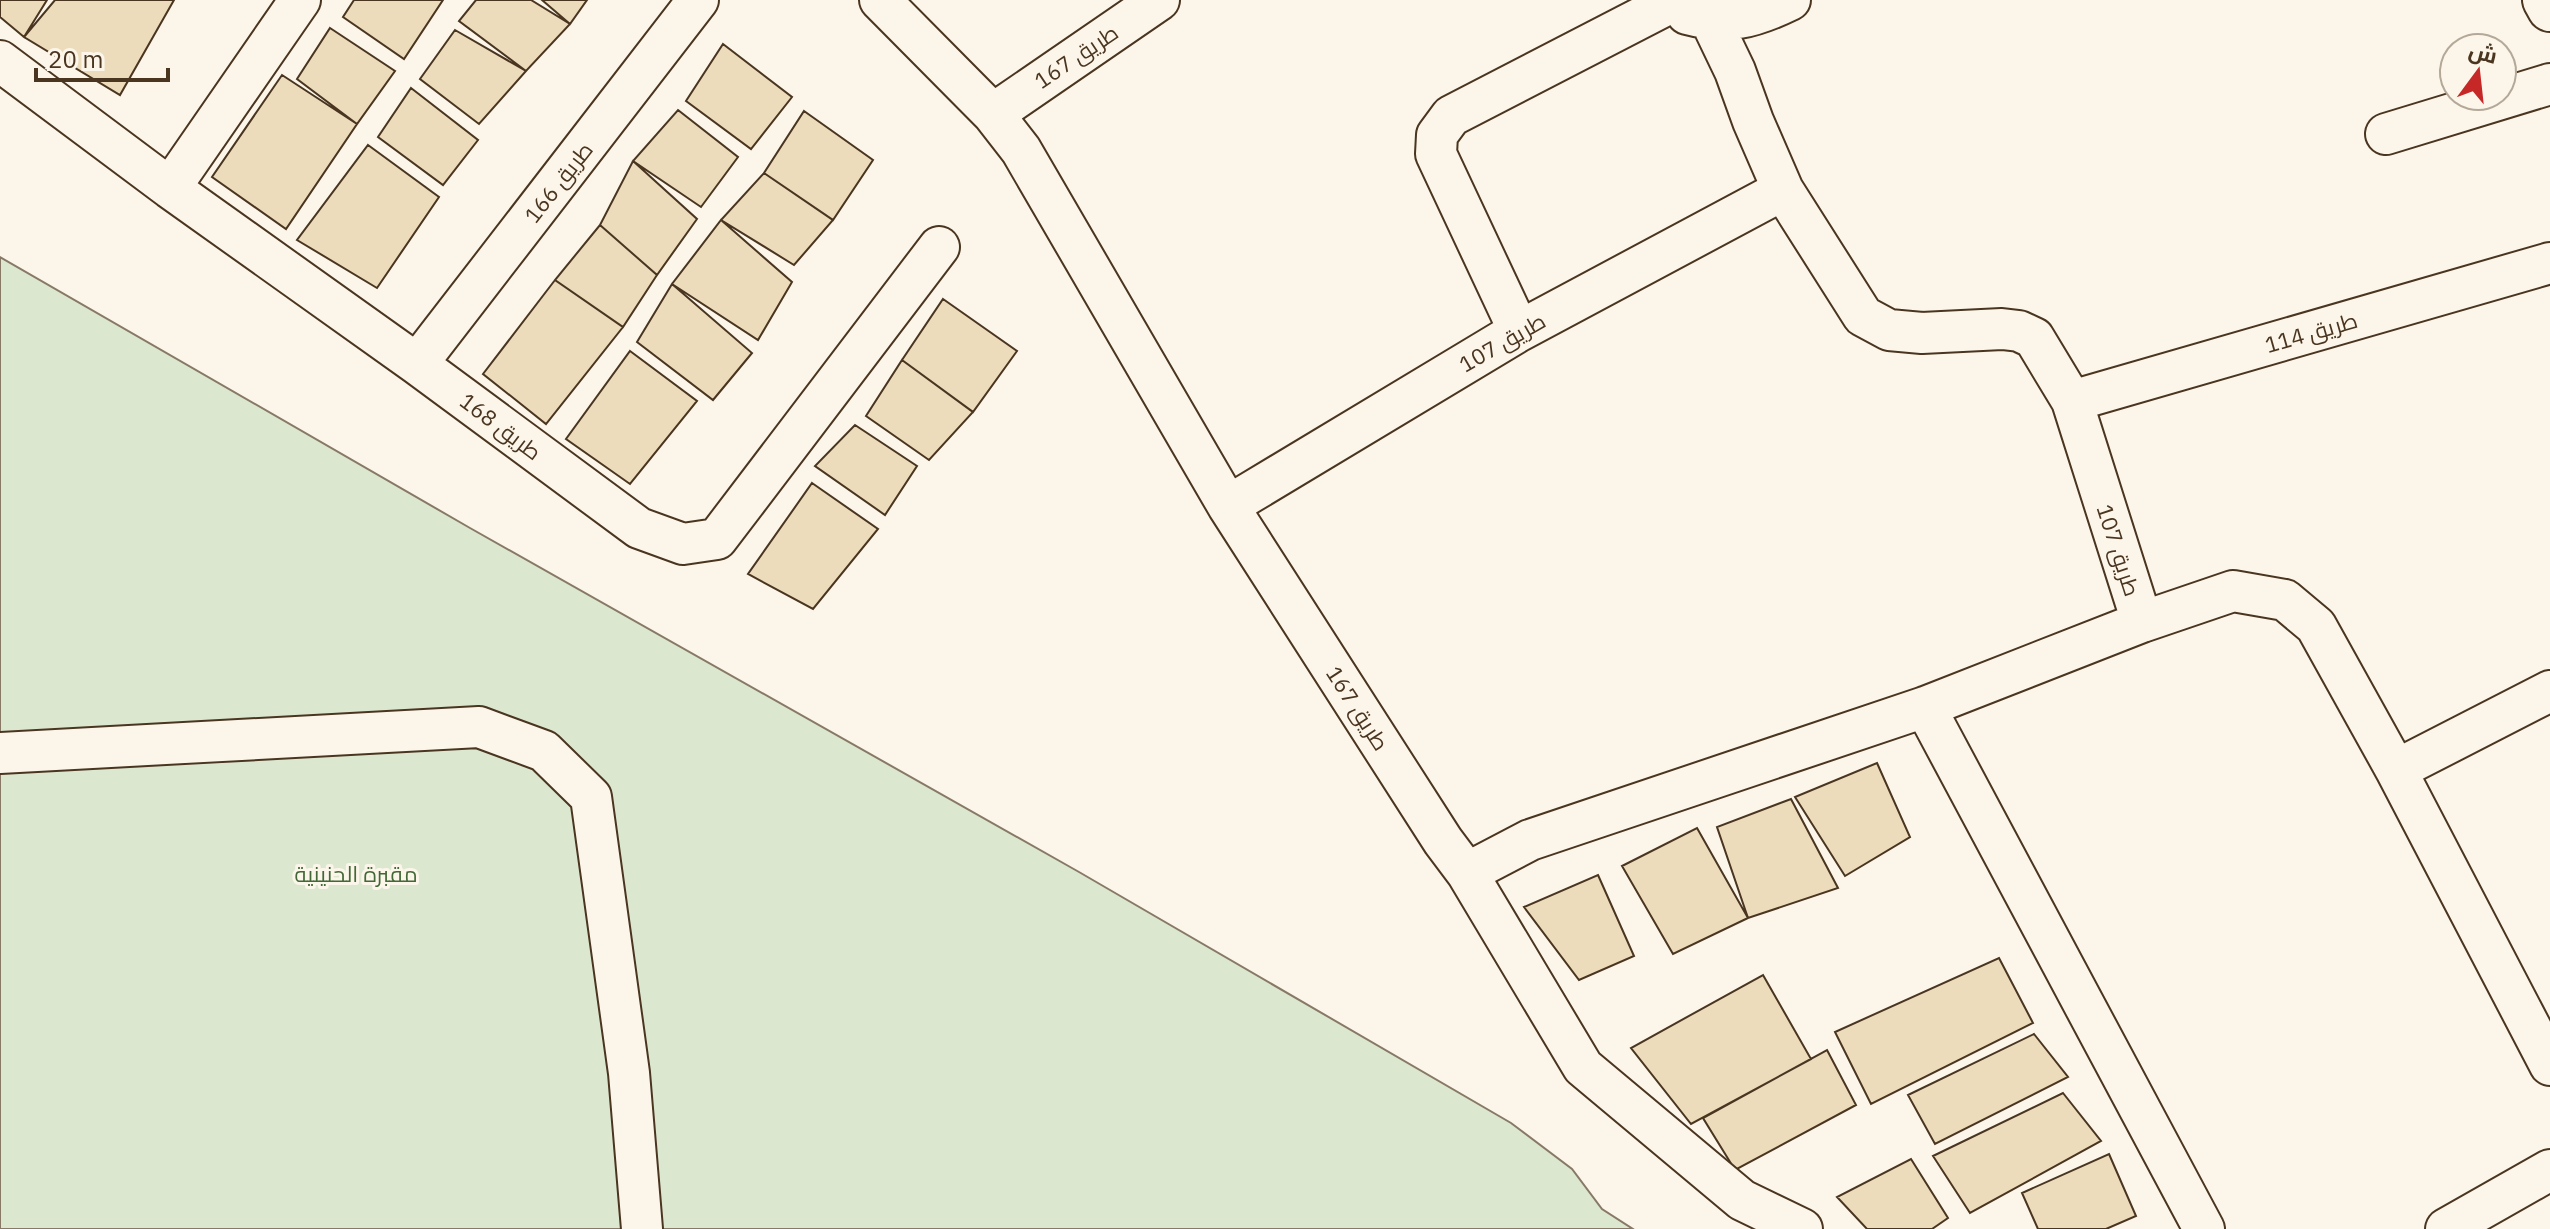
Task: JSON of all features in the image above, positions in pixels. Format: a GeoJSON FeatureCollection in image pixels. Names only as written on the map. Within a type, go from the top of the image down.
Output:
{"type":"FeatureCollection","features":[{"type":"Feature","properties":{"kind":"main road"},"geometry":{"type":"LineString","coordinates":[[2545,0],[2550,9]]}},
{"type":"Feature","properties":{"kind":"street"},"geometry":{"type":"LineString","coordinates":[[170,188],[300,0]]}},
{"type":"Feature","properties":{"kind":"street","name":"طريق 166"},"geometry":{"type":"LineString","coordinates":[[417,364],[698,0]]}},
{"type":"Feature","properties":{"kind":"street","name":"طريق 167"},"geometry":{"type":"LineString","coordinates":[[880,0],[993,114],[1021,150],[1228,506],[1443,841],[1467,873],[1583,1067],[1742,1200],[1802,1229]]}},
{"type":"Feature","properties":{"kind":"street","name":"طريق 167"},"geometry":{"type":"LineString","coordinates":[[993,114],[1159,0]]}},
{"type":"Feature","properties":{"kind":"street"},"geometry":{"type":"LineString","coordinates":[[1519,331],[1436,154],[1437,135],[1451,116],[1657,4],[1711,21],[1759,15],[1790,0]]}},
{"type":"Feature","properties":{"kind":"street","name":"طريق 107"},"geometry":{"type":"LineString","coordinates":[[1711,21],[1735,71],[1783,190],[1863,316],[1889,330],[1922,333],[2002,329],[2019,331],[2034,338],[2072,401],[2142,622]]}},
{"type":"Feature","properties":{"kind":"street","name":"طريق 168"},"geometry":{"type":"LineString","coordinates":[[0,61],[639,528],[683,544],[717,539],[939,247]]}},
{"type":"Feature","properties":{"kind":"street"},"geometry":{"type":"LineString","coordinates":[[2386,134],[2550,84]]}},
{"type":"Feature","properties":{"kind":"street","name":"طريق 107"},"geometry":{"type":"LineString","coordinates":[[1228,506],[1519,331],[1783,190]]}},
{"type":"Feature","properties":{"kind":"street","name":"طريق 114"},"geometry":{"type":"LineString","coordinates":[[2072,401],[2550,263]]}},
{"type":"Feature","properties":{"kind":"street"},"geometry":{"type":"LineString","coordinates":[[1467,873],[1530,840],[1925,707],[2142,622],[2233,591],[2285,600],[2316,626],[2396,770],[2550,1065]]}},
{"type":"Feature","properties":{"kind":"street"},"geometry":{"type":"LineString","coordinates":[[2396,770],[2550,691]]}},
{"type":"Feature","properties":{"kind":"street"},"geometry":{"type":"LineString","coordinates":[[1925,707],[2204,1229]]}},
{"type":"Feature","properties":{"kind":"street"},"geometry":{"type":"LineString","coordinates":[[0,753],[479,727],[544,751],[591,797],[629,1073],[642,1229]]}},
{"type":"Feature","properties":{"kind":"street"},"geometry":{"type":"LineString","coordinates":[[2446,1229],[2550,1170]]}},
{"type":"Feature","properties":{"kind":"green space","name":"مقبرة الحنينية"},"geometry":{"type":"Polygon","coordinates":[[[0,257],[470,528],[1079,872],[1511,1123],[1572,1169],[1602,1209],[1633,1229],[0,1229],[0,257]]]}},
{"type":"Feature","properties":{"kind":"building"},"geometry":{"type":"Polygon","coordinates":[[[0,0],[47,0],[24,37],[0,17],[0,0]]]}},
{"type":"Feature","properties":{"kind":"building"},"geometry":{"type":"Polygon","coordinates":[[[55,0],[174,0],[120,95],[24,37],[55,0]]]}},
{"type":"Feature","properties":{"kind":"building"},"geometry":{"type":"Polygon","coordinates":[[[354,0],[443,0],[404,59],[343,17],[354,0]]]}},
{"type":"Feature","properties":{"kind":"building"},"geometry":{"type":"Polygon","coordinates":[[[476,0],[531,0],[570,24],[526,71],[459,21],[476,0]]]}},
{"type":"Feature","properties":{"kind":"building"},"geometry":{"type":"Polygon","coordinates":[[[542,0],[587,0],[570,24],[542,0]]]}},
{"type":"Feature","properties":{"kind":"building"},"geometry":{"type":"Polygon","coordinates":[[[330,28],[395,71],[357,124],[297,79],[330,28]]]}},
{"type":"Feature","properties":{"kind":"building"},"geometry":{"type":"Polygon","coordinates":[[[455,30],[526,71],[479,124],[420,79],[455,30]]]}},
{"type":"Feature","properties":{"kind":"building"},"geometry":{"type":"Polygon","coordinates":[[[723,44],[792,97],[751,149],[686,101],[723,44]]]}},
{"type":"Feature","properties":{"kind":"building"},"geometry":{"type":"Polygon","coordinates":[[[282,75],[357,124],[286,229],[212,177],[282,75]]]}},
{"type":"Feature","properties":{"kind":"building"},"geometry":{"type":"Polygon","coordinates":[[[411,88],[478,140],[443,185],[378,137],[411,88]]]}},
{"type":"Feature","properties":{"kind":"building"},"geometry":{"type":"Polygon","coordinates":[[[678,110],[738,157],[701,207],[633,161],[678,110]]]}},
{"type":"Feature","properties":{"kind":"building"},"geometry":{"type":"Polygon","coordinates":[[[804,111],[873,160],[833,220],[764,173],[804,111]]]}},
{"type":"Feature","properties":{"kind":"building"},"geometry":{"type":"Polygon","coordinates":[[[368,145],[439,197],[377,288],[297,240],[368,145]]]}},
{"type":"Feature","properties":{"kind":"building"},"geometry":{"type":"Polygon","coordinates":[[[633,161],[697,219],[657,275],[600,225],[633,161]]]}},
{"type":"Feature","properties":{"kind":"building"},"geometry":{"type":"Polygon","coordinates":[[[764,173],[833,220],[794,265],[721,220],[764,173]]]}},
{"type":"Feature","properties":{"kind":"building"},"geometry":{"type":"Polygon","coordinates":[[[721,220],[792,282],[758,340],[672,284],[721,220]]]}},
{"type":"Feature","properties":{"kind":"building"},"geometry":{"type":"Polygon","coordinates":[[[600,225],[657,275],[623,327],[555,280],[600,225]]]}},
{"type":"Feature","properties":{"kind":"building"},"geometry":{"type":"Polygon","coordinates":[[[555,280],[623,327],[546,424],[483,374],[555,280]]]}},
{"type":"Feature","properties":{"kind":"building"},"geometry":{"type":"Polygon","coordinates":[[[672,284],[752,353],[713,400],[637,342],[672,284]]]}},
{"type":"Feature","properties":{"kind":"building"},"geometry":{"type":"Polygon","coordinates":[[[943,299],[1017,351],[973,412],[902,360],[943,299]]]}},
{"type":"Feature","properties":{"kind":"building"},"geometry":{"type":"Polygon","coordinates":[[[630,351],[697,401],[630,484],[566,439],[630,351]]]}},
{"type":"Feature","properties":{"kind":"building"},"geometry":{"type":"Polygon","coordinates":[[[902,360],[973,412],[929,460],[866,416],[902,360]]]}},
{"type":"Feature","properties":{"kind":"building"},"geometry":{"type":"Polygon","coordinates":[[[855,425],[917,466],[885,515],[815,466],[855,425]]]}},
{"type":"Feature","properties":{"kind":"building"},"geometry":{"type":"Polygon","coordinates":[[[812,483],[878,529],[813,609],[748,574],[812,483]]]}},
{"type":"Feature","properties":{"kind":"building"},"geometry":{"type":"Polygon","coordinates":[[[1877,763],[1910,837],[1845,876],[1795,797],[1877,763]]]}},
{"type":"Feature","properties":{"kind":"building"},"geometry":{"type":"Polygon","coordinates":[[[1791,799],[1838,888],[1748,918],[1717,827],[1791,799]]]}},
{"type":"Feature","properties":{"kind":"building"},"geometry":{"type":"Polygon","coordinates":[[[1697,828],[1748,918],[1673,954],[1622,866],[1697,828]]]}},
{"type":"Feature","properties":{"kind":"building"},"geometry":{"type":"Polygon","coordinates":[[[1598,875],[1634,956],[1579,980],[1524,907],[1598,875]]]}},
{"type":"Feature","properties":{"kind":"building"},"geometry":{"type":"Polygon","coordinates":[[[1999,958],[2033,1023],[1871,1104],[1835,1032],[1999,958]]]}},
{"type":"Feature","properties":{"kind":"building"},"geometry":{"type":"Polygon","coordinates":[[[1763,975],[1811,1059],[1691,1124],[1631,1048],[1763,975]]]}},
{"type":"Feature","properties":{"kind":"building"},"geometry":{"type":"Polygon","coordinates":[[[2034,1034],[2068,1077],[1935,1144],[1908,1095],[2034,1034]]]}},
{"type":"Feature","properties":{"kind":"building"},"geometry":{"type":"Polygon","coordinates":[[[1827,1050],[1856,1105],[1735,1170],[1703,1118],[1827,1050]]]}},
{"type":"Feature","properties":{"kind":"building"},"geometry":{"type":"Polygon","coordinates":[[[2063,1093],[2101,1141],[1970,1213],[1933,1156],[2063,1093]]]}},
{"type":"Feature","properties":{"kind":"building"},"geometry":{"type":"Polygon","coordinates":[[[2109,1154],[2136,1216],[2106,1229],[2038,1229],[2022,1193],[2109,1154]]]}},
{"type":"Feature","properties":{"kind":"building"},"geometry":{"type":"Polygon","coordinates":[[[1911,1159],[1948,1218],[1932,1229],[1867,1229],[1837,1197],[1911,1159]]]}}]}
